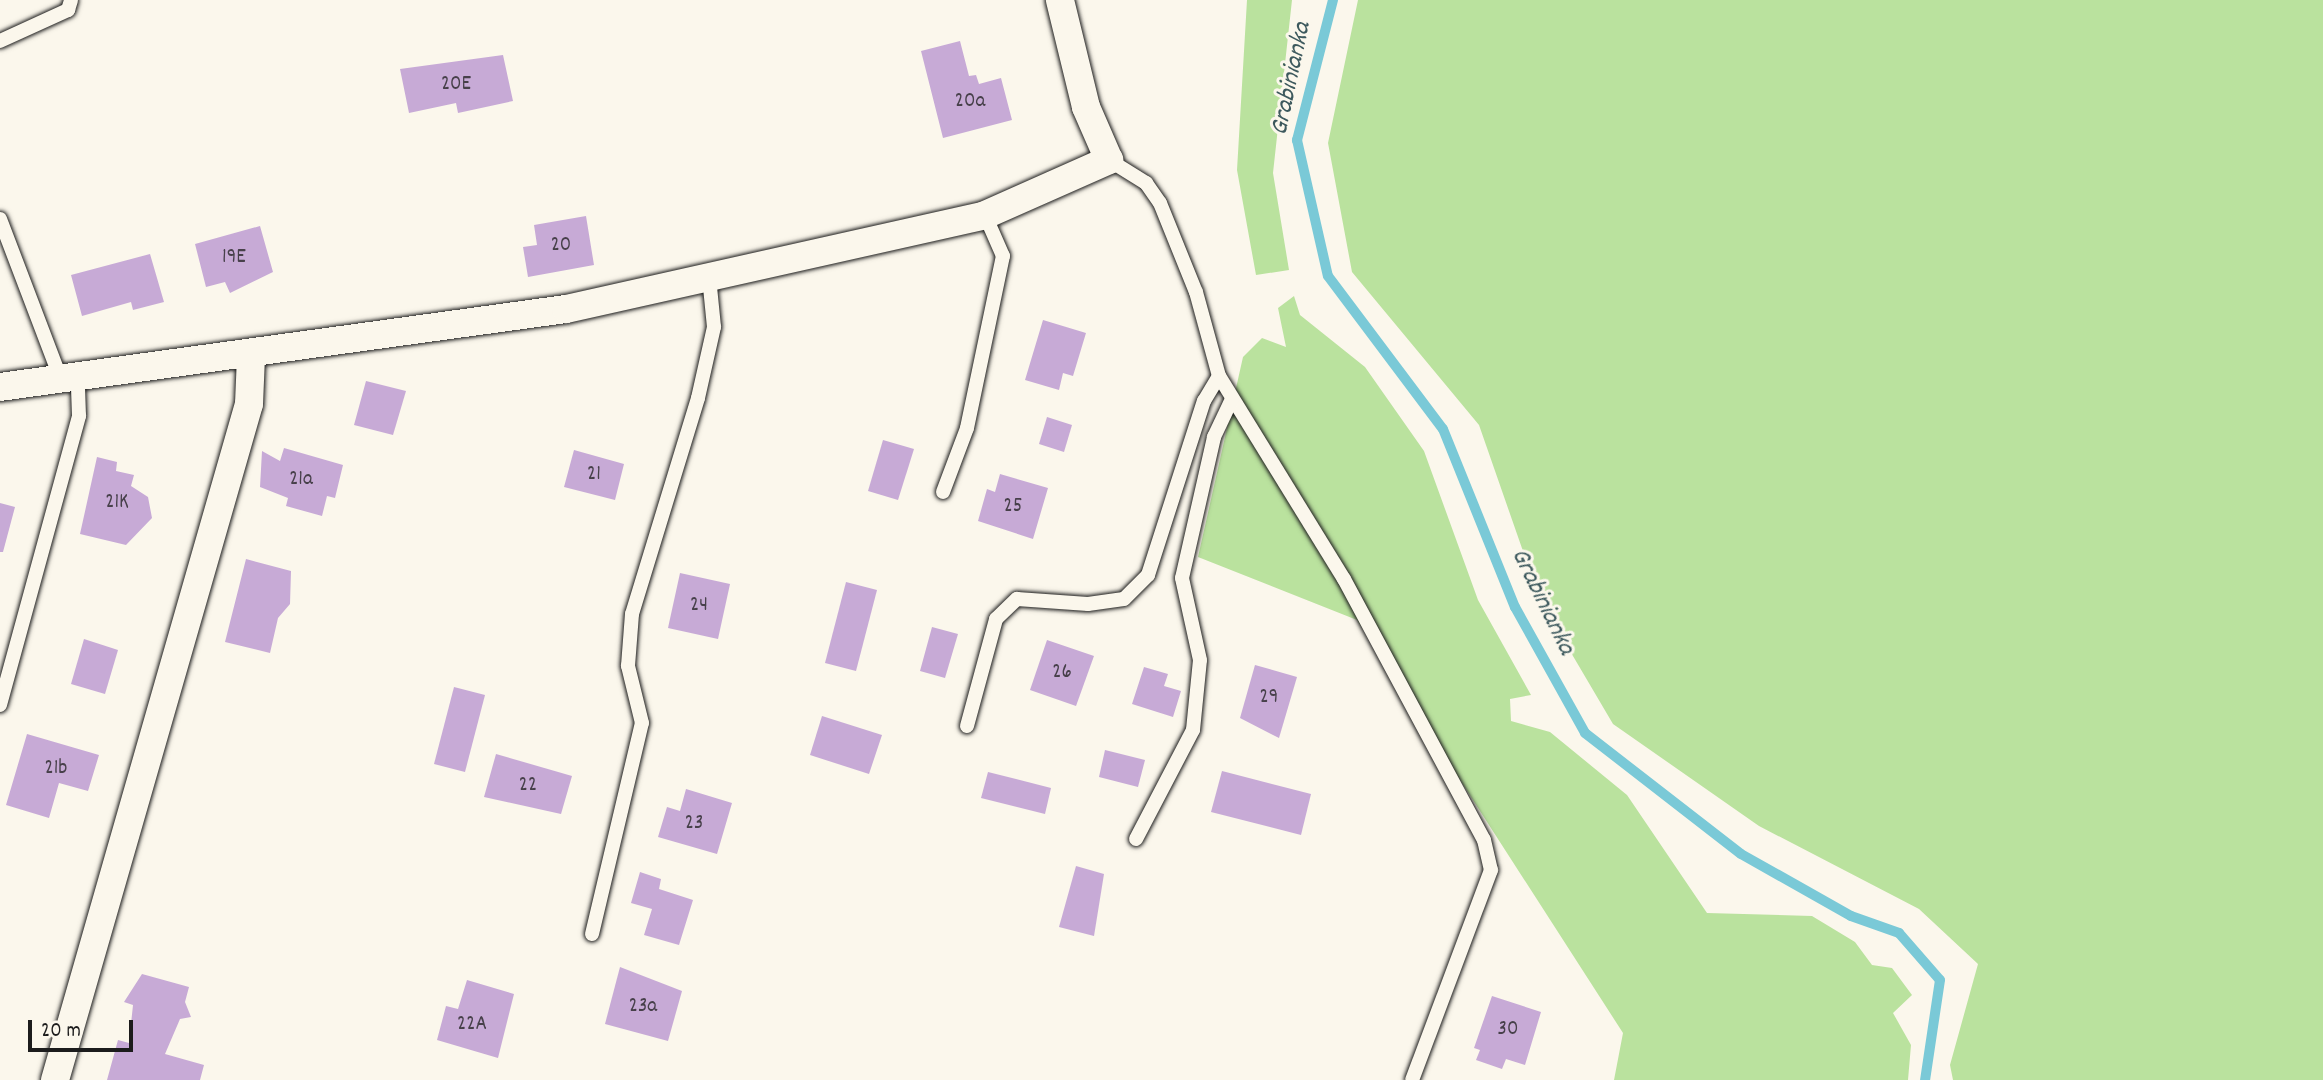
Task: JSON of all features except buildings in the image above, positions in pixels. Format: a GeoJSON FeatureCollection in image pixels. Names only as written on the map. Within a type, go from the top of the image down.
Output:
{"type":"FeatureCollection","features":[{"type":"Feature","properties":{"kind":"street"},"geometry":{"type":"LineString","coordinates":[[0,387],[251,357],[566,309],[985,215],[1109,160],[1086,107],[1060,0]]}},
{"type":"Feature","properties":{"kind":"street"},"geometry":{"type":"LineString","coordinates":[[55,1080],[249,404],[251,357]]}},
{"type":"Feature","properties":{"kind":"lane"},"geometry":{"type":"LineString","coordinates":[[0,41],[68,10],[71,0]]}},
{"type":"Feature","properties":{"kind":"lane"},"geometry":{"type":"LineString","coordinates":[[1109,160],[1146,183],[1160,203],[1196,292],[1219,376],[1344,579],[1484,840],[1491,870],[1412,1080]]}},
{"type":"Feature","properties":{"kind":"lane"},"geometry":{"type":"LineString","coordinates":[[943,492],[967,428],[1003,256],[985,215]]}},
{"type":"Feature","properties":{"kind":"lane"},"geometry":{"type":"LineString","coordinates":[[0,219],[69,379],[79,416],[0,705]]}},
{"type":"Feature","properties":{"kind":"lane"},"geometry":{"type":"LineString","coordinates":[[592,934],[642,723],[628,666],[632,614],[698,398],[714,327],[709,277]]}},
{"type":"Feature","properties":{"kind":"lane"},"geometry":{"type":"LineString","coordinates":[[967,726],[996,619],[1017,599],[1088,604],[1124,599],[1148,575],[1204,401],[1219,376]]}},
{"type":"Feature","properties":{"kind":"lane"},"geometry":{"type":"LineString","coordinates":[[1136,839],[1193,730],[1200,660],[1182,578],[1214,437],[1232,399]]}},
{"type":"Feature","properties":{"kind":"green space"},"geometry":{"type":"Polygon","coordinates":[[[1247,0],[1292,0],[1273,173],[1289,270],[1256,275],[1237,170],[1247,0]]]}},
{"type":"Feature","properties":{"kind":"green space"},"geometry":{"type":"Polygon","coordinates":[[[1358,0],[2323,0],[2323,1080],[1953,1080],[1950,1065],[1978,964],[1919,909],[1759,826],[1613,724],[1540,600],[1479,425],[1352,272],[1328,143],[1358,0]]]}},
{"type":"Feature","properties":{"kind":"green space"},"geometry":{"type":"Polygon","coordinates":[[[1294,296],[1300,315],[1365,367],[1424,451],[1478,600],[1531,695],[1510,699],[1511,721],[1550,732],[1627,795],[1707,913],[1812,916],[1855,942],[1872,965],[1892,968],[1912,995],[1893,1013],[1911,1045],[1908,1080],[1614,1080],[1623,1033],[1357,620],[1198,557],[1243,357],[1262,338],[1286,347],[1278,308],[1294,296]]]}},
{"type":"Feature","properties":{"kind":"waterway","name":"Grabinianka"},"geometry":{"type":"LineString","coordinates":[[1333,0],[1297,140],[1328,276],[1443,429],[1515,607],[1585,733],[1741,854],[1851,916],[1899,933],[1940,980],[1925,1080]]}}]}
